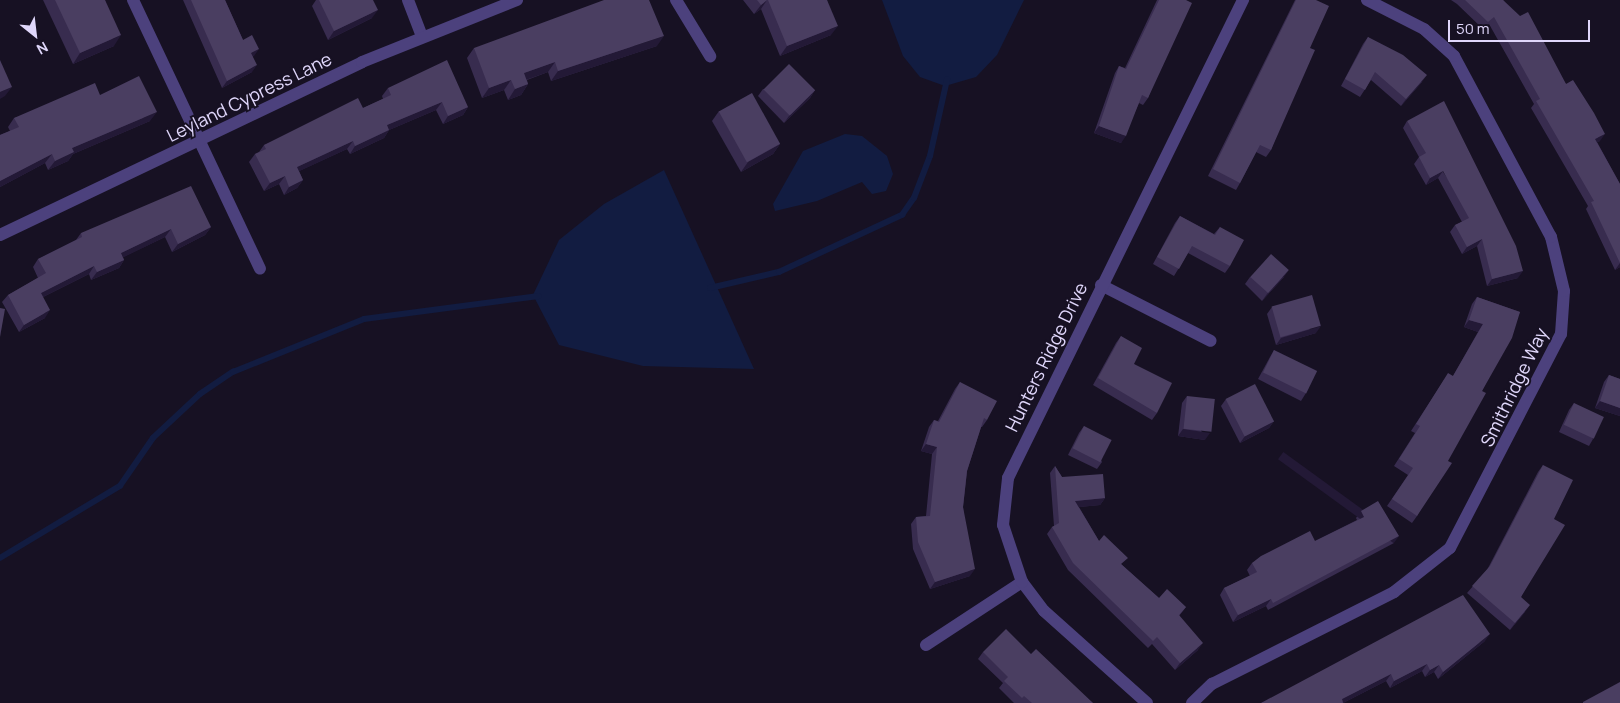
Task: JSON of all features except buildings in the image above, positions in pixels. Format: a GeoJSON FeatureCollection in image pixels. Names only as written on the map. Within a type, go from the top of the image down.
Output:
{"type":"FeatureCollection","features":[{"type":"Feature","properties":{"kind":"street"},"geometry":{"type":"LineString","coordinates":[[133,0],[260,269]]}},
{"type":"Feature","properties":{"kind":"street"},"geometry":{"type":"LineString","coordinates":[[408,0],[422,36]]}},
{"type":"Feature","properties":{"kind":"street","name":"Leyland Cypress Lane"},"geometry":{"type":"LineString","coordinates":[[0,235],[422,36],[518,0]]}},
{"type":"Feature","properties":{"kind":"street"},"geometry":{"type":"LineString","coordinates":[[676,0],[710,56]]}},
{"type":"Feature","properties":{"kind":"street","name":"Hunters Ridge Drive"},"geometry":{"type":"LineString","coordinates":[[1147,703],[1044,611],[1022,582],[1003,525],[1008,478],[1100,285],[1243,0]]}},
{"type":"Feature","properties":{"kind":"street","name":"Smithridge Way"},"geometry":{"type":"LineString","coordinates":[[1192,703],[1212,684],[1394,592],[1450,548],[1562,334],[1564,291],[1551,237],[1454,56],[1424,29],[1367,0]]}},
{"type":"Feature","properties":{"kind":"street"},"geometry":{"type":"LineString","coordinates":[[1100,285],[1210,341]]}},
{"type":"Feature","properties":{"kind":"street"},"geometry":{"type":"LineString","coordinates":[[926,645],[1022,582]]}},
{"type":"Feature","properties":{"kind":"water"},"geometry":{"type":"Polygon","coordinates":[[[882,0],[1024,0],[997,55],[976,77],[945,86],[920,77],[903,56],[882,0]]]}},
{"type":"Feature","properties":{"kind":"water"},"geometry":{"type":"Polygon","coordinates":[[[845,134],[862,136],[887,156],[893,174],[886,191],[872,194],[862,182],[817,201],[775,211],[773,204],[803,151],[845,134]]]}},
{"type":"Feature","properties":{"kind":"water"},"geometry":{"type":"Polygon","coordinates":[[[664,170],[754,369],[643,366],[559,345],[533,295],[559,240],[604,204],[664,170]]]}},
{"type":"Feature","properties":{"kind":"waterway"},"geometry":{"type":"LineString","coordinates":[[710,288],[779,272],[902,215],[914,198],[930,156],[947,80]]}},
{"type":"Feature","properties":{"kind":"waterway"},"geometry":{"type":"LineString","coordinates":[[0,558],[120,486],[153,438],[200,394],[233,372],[364,319],[538,296]]}}]}
